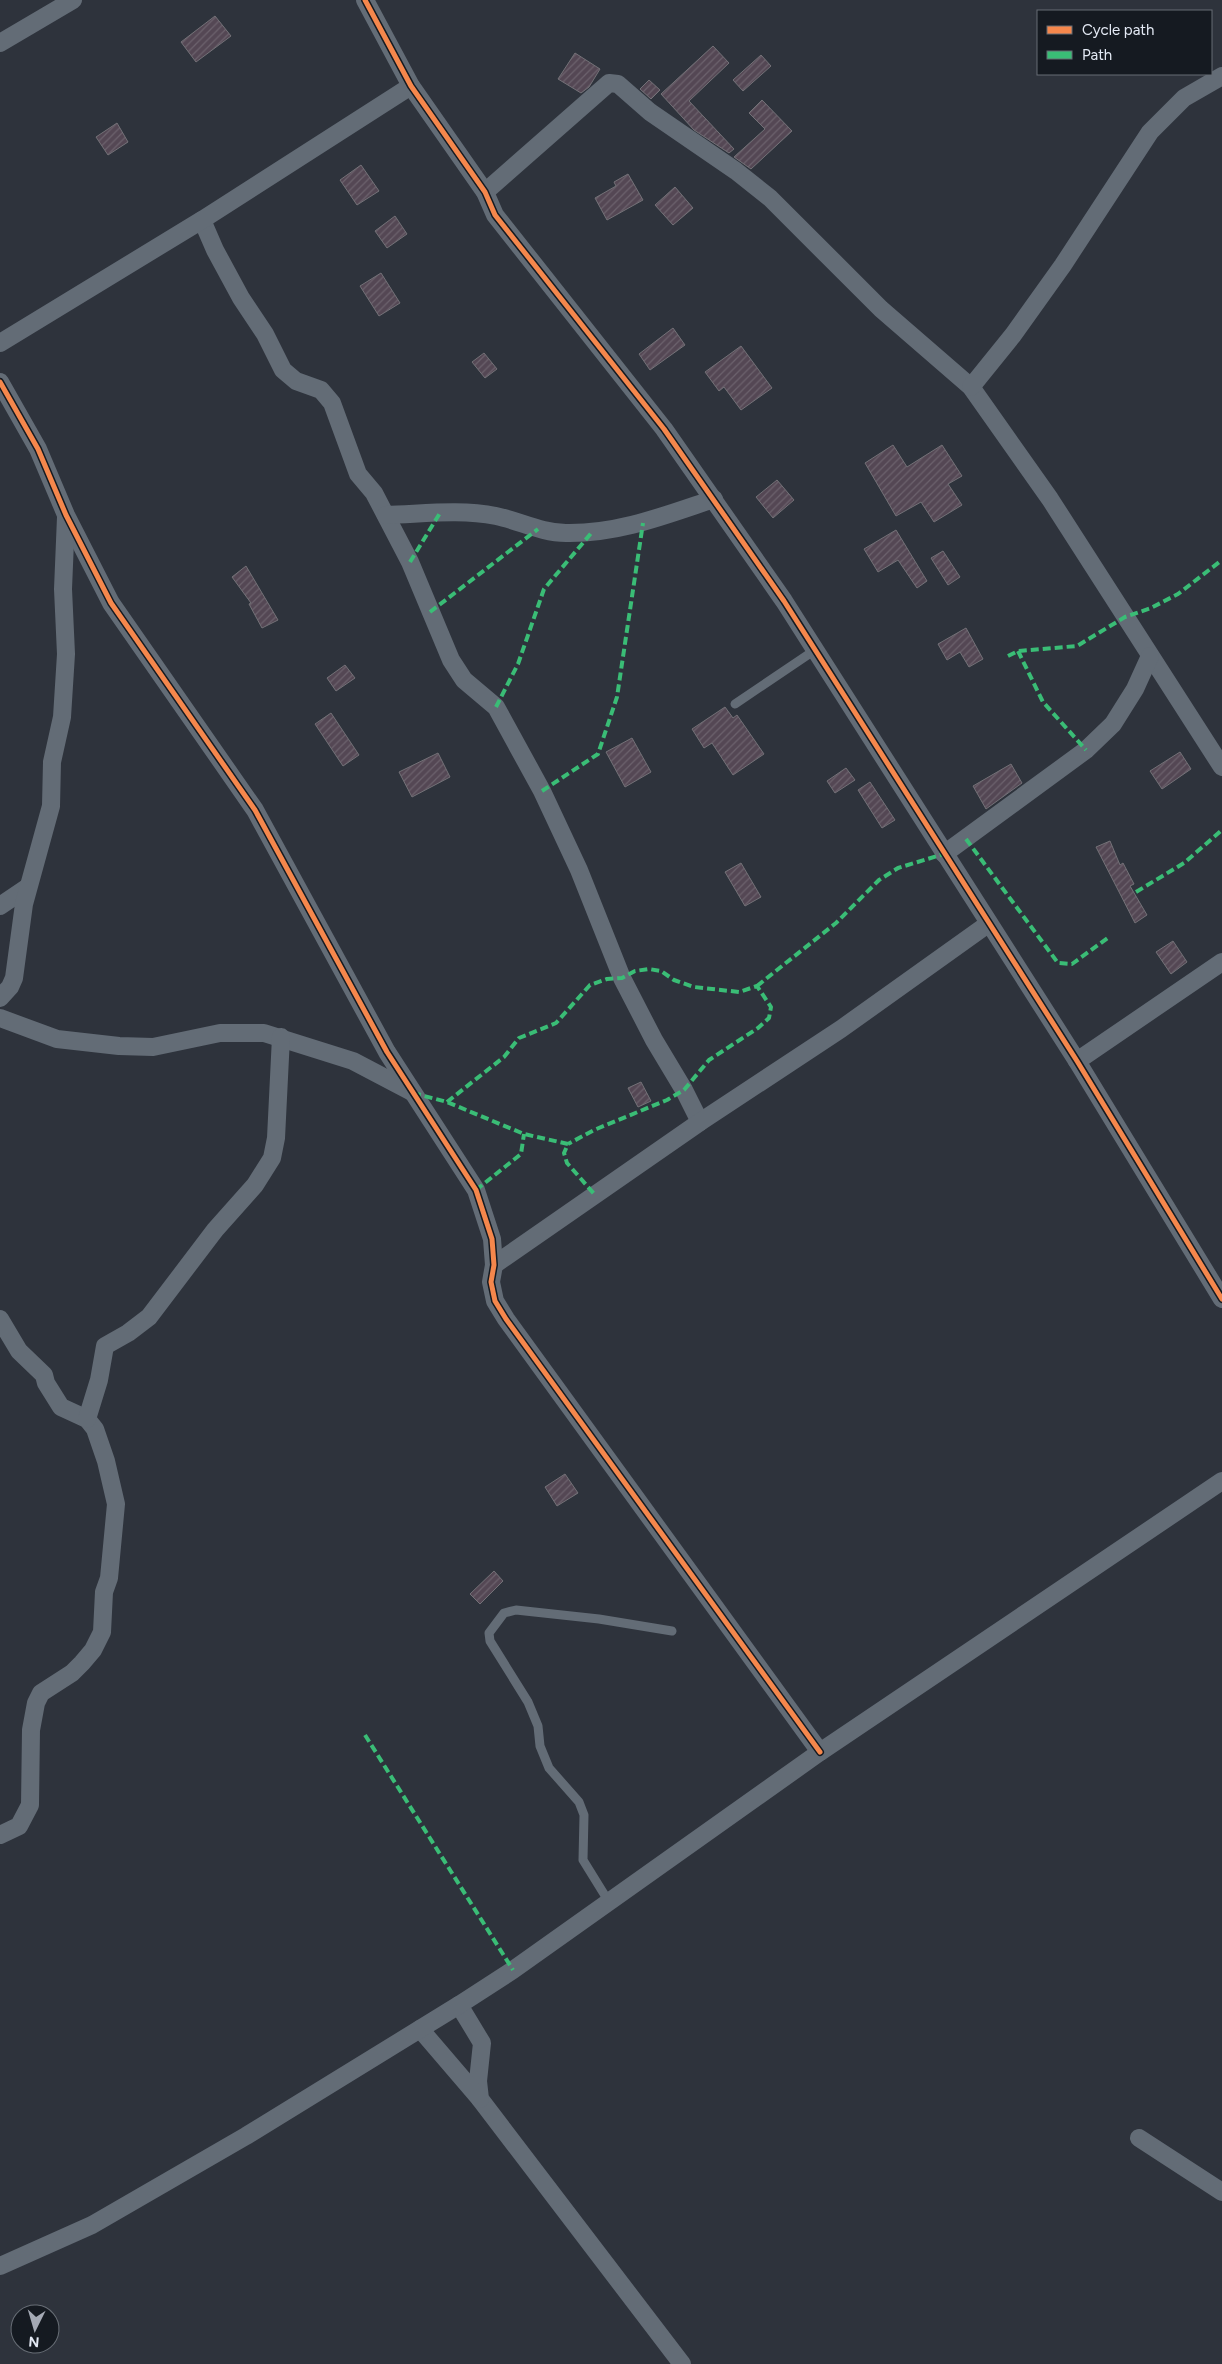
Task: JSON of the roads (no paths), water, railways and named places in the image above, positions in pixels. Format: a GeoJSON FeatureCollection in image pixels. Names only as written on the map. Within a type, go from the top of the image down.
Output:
{"type":"FeatureCollection","features":[{"type":"Feature","properties":{"kind":"street"},"geometry":{"type":"LineString","coordinates":[[0,43],[73,0]]}},
{"type":"Feature","properties":{"kind":"street"},"geometry":{"type":"LineString","coordinates":[[365,0],[411,86],[485,192],[495,215],[664,429],[714,499],[815,650],[988,924],[1078,1061],[1222,1299]]}},
{"type":"Feature","properties":{"kind":"street"},"geometry":{"type":"LineString","coordinates":[[971,387],[1013,335],[1063,265],[1150,132],[1184,98],[1222,76]]}},
{"type":"Feature","properties":{"kind":"street"},"geometry":{"type":"LineString","coordinates":[[485,192],[609,83],[618,84],[650,112],[736,171],[770,198],[881,309],[971,387],[1050,499],[1222,766]]}},
{"type":"Feature","properties":{"kind":"street"},"geometry":{"type":"LineString","coordinates":[[0,343],[202,220],[411,86]]}},
{"type":"Feature","properties":{"kind":"street"},"geometry":{"type":"LineString","coordinates":[[202,220],[215,250],[241,298],[265,334],[283,370],[296,381],[321,390],[332,403],[358,474],[374,493],[386,515],[421,585],[451,660],[464,680],[496,707],[542,791],[579,870],[622,978],[700,1122]]}},
{"type":"Feature","properties":{"kind":"street"},"geometry":{"type":"LineString","coordinates":[[0,382],[38,448],[66,515],[111,603],[254,810],[387,1052],[476,1190],[492,1239],[494,1265],[491,1282],[495,1301],[506,1319],[820,1752]]}},
{"type":"Feature","properties":{"kind":"street"},"geometry":{"type":"LineString","coordinates":[[386,515],[469,512],[498,516],[538,529],[565,533],[643,523],[714,499]]}},
{"type":"Feature","properties":{"kind":"street"},"geometry":{"type":"LineString","coordinates":[[0,998],[10,987],[14,978],[21,919],[28,887],[50,815],[52,762],[62,717],[66,654],[63,589],[66,515]]}},
{"type":"Feature","properties":{"kind":"street"},"geometry":{"type":"LineString","coordinates":[[944,854],[1086,750],[1113,724],[1135,689],[1150,656]]}},
{"type":"Feature","properties":{"kind":"street"},"geometry":{"type":"LineString","coordinates":[[0,906],[28,887]]}},
{"type":"Feature","properties":{"kind":"street"},"geometry":{"type":"LineString","coordinates":[[494,1265],[700,1122],[841,1028],[988,924]]}},
{"type":"Feature","properties":{"kind":"street"},"geometry":{"type":"LineString","coordinates":[[1078,1061],[1222,962]]}},
{"type":"Feature","properties":{"kind":"street"},"geometry":{"type":"LineString","coordinates":[[0,1018],[57,1039],[119,1046],[153,1047],[220,1033],[264,1033],[353,1061],[413,1093]]}},
{"type":"Feature","properties":{"kind":"street"},"geometry":{"type":"LineString","coordinates":[[87,1419],[99,1380],[105,1346],[128,1333],[149,1317],[215,1230],[255,1185],[272,1158],[276,1138],[281,1037]]}},
{"type":"Feature","properties":{"kind":"street"},"geometry":{"type":"LineString","coordinates":[[0,1319],[18,1352],[44,1375],[46,1383],[60,1406],[87,1419],[95,1429],[106,1461],[116,1504],[109,1578],[104,1592],[102,1632],[93,1650],[82,1663],[72,1673],[41,1693],[36,1703],[31,1730],[30,1804],[19,1826],[0,1835]]}},
{"type":"Feature","properties":{"kind":"street"},"geometry":{"type":"LineString","coordinates":[[0,2266],[92,2224],[246,2136],[459,2005],[609,1902],[820,1752],[1222,1481]]}},
{"type":"Feature","properties":{"kind":"street"},"geometry":{"type":"LineString","coordinates":[[459,2005],[482,2042],[478,2081],[480,2099]]}},
{"type":"Feature","properties":{"kind":"street"},"geometry":{"type":"LineString","coordinates":[[420,2029],[480,2099],[682,2364]]}},
{"type":"Feature","properties":{"kind":"street"},"geometry":{"type":"LineString","coordinates":[[1139,2138],[1222,2192]]}},
{"type":"Feature","properties":{"kind":"lane"},"geometry":{"type":"LineString","coordinates":[[734,704],[815,650]]}},
{"type":"Feature","properties":{"kind":"lane"},"geometry":{"type":"LineString","coordinates":[[609,1902],[583,1860],[584,1815],[579,1802],[549,1768],[540,1746],[538,1726],[528,1702],[490,1641],[489,1633],[504,1613],[516,1610],[599,1619],[672,1631]]}}]}
